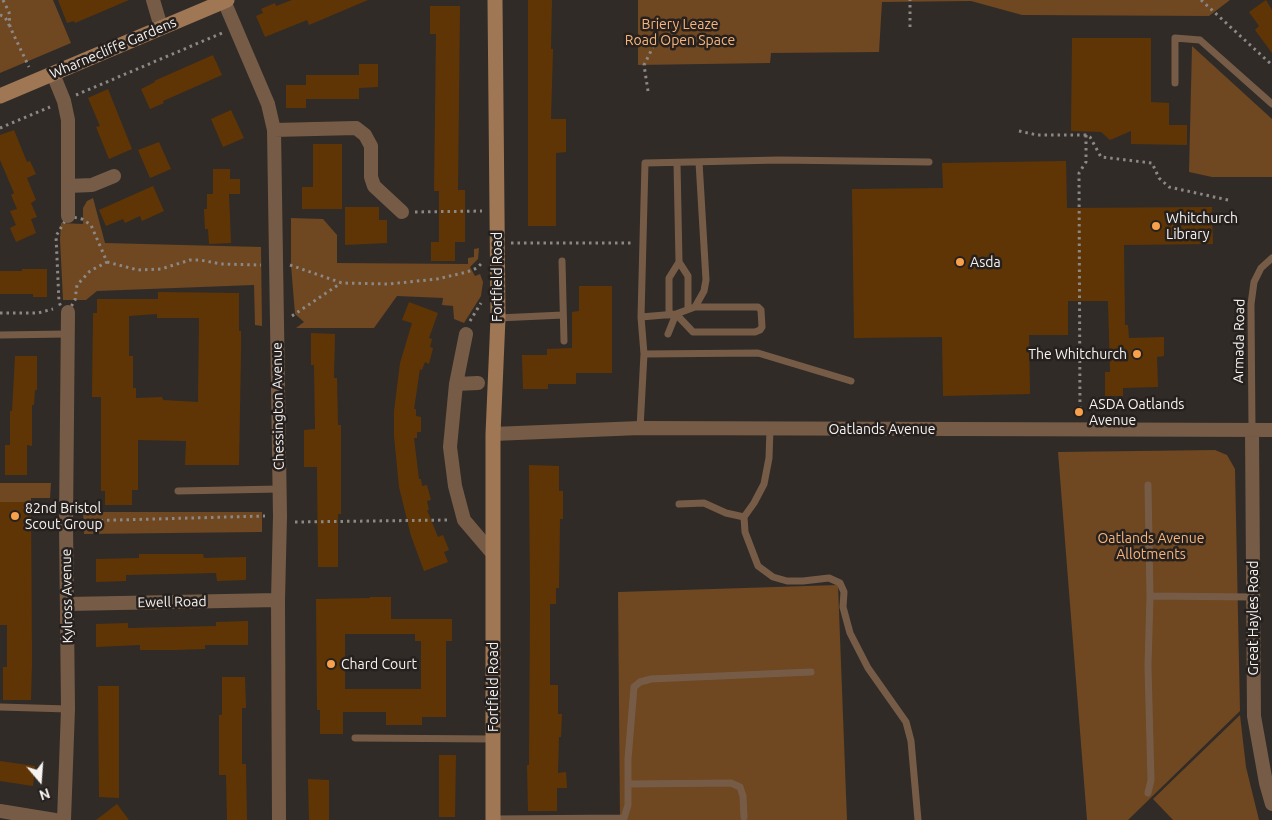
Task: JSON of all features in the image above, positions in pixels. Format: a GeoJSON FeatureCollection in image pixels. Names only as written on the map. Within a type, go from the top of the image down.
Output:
{"type":"FeatureCollection","features":[{"type":"Feature","properties":{"kind":"street"},"geometry":{"type":"LineString","coordinates":[[153,0],[161,27]]}},
{"type":"Feature","properties":{"kind":"street","name":"Fortfield Road"},"geometry":{"type":"LineString","coordinates":[[493,820],[493,434],[498,318],[491,265],[497,211],[495,0]]}},
{"type":"Feature","properties":{"kind":"street","name":"Wharnecliffe Gardens"},"geometry":{"type":"LineString","coordinates":[[0,96],[226,1]]}},
{"type":"Feature","properties":{"kind":"street","name":"Chessington Avenue"},"geometry":{"type":"LineString","coordinates":[[226,1],[235,28],[268,104],[274,130],[279,489],[279,820]]}},
{"type":"Feature","properties":{"kind":"street"},"geometry":{"type":"LineString","coordinates":[[53,74],[64,101],[68,120],[68,216]]}},
{"type":"Feature","properties":{"kind":"street"},"geometry":{"type":"LineString","coordinates":[[274,130],[356,128],[365,135],[371,146],[371,177],[374,186],[402,212]]}},
{"type":"Feature","properties":{"kind":"street"},"geometry":{"type":"LineString","coordinates":[[68,186],[92,185],[114,176]]}},
{"type":"Feature","properties":{"kind":"street","name":"Kylross Avenue"},"geometry":{"type":"LineString","coordinates":[[64,309],[66,334],[68,709],[64,820]]}},
{"type":"Feature","properties":{"kind":"street"},"geometry":{"type":"LineString","coordinates":[[466,334],[456,384],[450,447],[455,486],[464,520],[493,554]]}},
{"type":"Feature","properties":{"kind":"street"},"geometry":{"type":"LineString","coordinates":[[456,384],[478,383]]}},
{"type":"Feature","properties":{"kind":"street","name":"Oatlands Avenue"},"geometry":{"type":"LineString","coordinates":[[493,434],[640,428],[1272,430]]}},
{"type":"Feature","properties":{"kind":"street","name":"Great Hayles Road"},"geometry":{"type":"LineString","coordinates":[[1252,430],[1254,716],[1268,772],[1272,804]]}},
{"type":"Feature","properties":{"kind":"street","name":"Ewell Road"},"geometry":{"type":"LineString","coordinates":[[67,604],[278,600]]}},
{"type":"Feature","properties":{"kind":"street"},"geometry":{"type":"LineString","coordinates":[[0,811],[55,820]]}},
{"type":"Feature","properties":{"kind":"lane"},"geometry":{"type":"LineString","coordinates":[[1175,84],[1175,38],[1200,40],[1272,104]]}},
{"type":"Feature","properties":{"kind":"lane"},"geometry":{"type":"LineString","coordinates":[[640,428],[644,354],[641,317],[645,163],[779,160],[929,162]]}},
{"type":"Feature","properties":{"kind":"lane"},"geometry":{"type":"LineString","coordinates":[[691,308],[704,291],[706,280],[699,162]]}},
{"type":"Feature","properties":{"kind":"lane"},"geometry":{"type":"LineString","coordinates":[[677,163],[679,262],[688,276],[691,308]]}},
{"type":"Feature","properties":{"kind":"lane","name":"Armada Road"},"geometry":{"type":"LineString","coordinates":[[1252,430],[1251,304],[1254,282],[1261,268],[1272,258]]}},
{"type":"Feature","properties":{"kind":"lane"},"geometry":{"type":"LineString","coordinates":[[562,261],[564,341]]}},
{"type":"Feature","properties":{"kind":"lane"},"geometry":{"type":"LineString","coordinates":[[668,334],[673,315],[669,278],[679,262]]}},
{"type":"Feature","properties":{"kind":"lane"},"geometry":{"type":"LineString","coordinates":[[641,317],[673,315],[691,308],[758,307],[761,310],[762,327],[755,332],[693,332],[673,315]]}},
{"type":"Feature","properties":{"kind":"lane"},"geometry":{"type":"LineString","coordinates":[[498,318],[563,315]]}},
{"type":"Feature","properties":{"kind":"lane"},"geometry":{"type":"LineString","coordinates":[[0,335],[66,334]]}},
{"type":"Feature","properties":{"kind":"lane"},"geometry":{"type":"LineString","coordinates":[[644,354],[758,353],[851,381]]}},
{"type":"Feature","properties":{"kind":"lane"},"geometry":{"type":"LineString","coordinates":[[770,429],[769,458],[764,484],[754,504],[744,516],[745,532],[758,566],[773,577],[787,581],[829,578],[840,582],[844,592],[843,607],[850,633],[868,668],[906,722],[911,741],[918,820]]}},
{"type":"Feature","properties":{"kind":"lane"},"geometry":{"type":"LineString","coordinates":[[1148,485],[1150,596],[1148,666],[1151,780],[1148,793]]}},
{"type":"Feature","properties":{"kind":"lane"},"geometry":{"type":"LineString","coordinates":[[178,491],[279,489]]}},
{"type":"Feature","properties":{"kind":"lane"},"geometry":{"type":"LineString","coordinates":[[679,504],[704,503],[726,513],[744,516]]}},
{"type":"Feature","properties":{"kind":"lane"},"geometry":{"type":"LineString","coordinates":[[1150,596],[1253,597]]}},
{"type":"Feature","properties":{"kind":"lane"},"geometry":{"type":"LineString","coordinates":[[493,820],[624,819],[628,805],[634,687],[640,682],[651,679],[811,672]]}},
{"type":"Feature","properties":{"kind":"lane"},"geometry":{"type":"LineString","coordinates":[[0,707],[68,709]]}},
{"type":"Feature","properties":{"kind":"lane"},"geometry":{"type":"LineString","coordinates":[[355,738],[493,739]]}},
{"type":"Feature","properties":{"kind":"lane"},"geometry":{"type":"LineString","coordinates":[[628,784],[731,782],[740,787],[743,796],[744,817]]}},
{"type":"Feature","properties":{"kind":"path"},"geometry":{"type":"LineString","coordinates":[[3,0],[8,12],[10,27]]}},
{"type":"Feature","properties":{"kind":"path"},"geometry":{"type":"LineString","coordinates":[[910,0],[910,27]]}},
{"type":"Feature","properties":{"kind":"path"},"geometry":{"type":"LineString","coordinates":[[1201,0],[1271,63]]}},
{"type":"Feature","properties":{"kind":"path"},"geometry":{"type":"LineString","coordinates":[[0,15],[5,17],[35,82]]}},
{"type":"Feature","properties":{"kind":"path"},"geometry":{"type":"LineString","coordinates":[[0,128],[235,28]]}},
{"type":"Feature","properties":{"kind":"path"},"geometry":{"type":"LineString","coordinates":[[648,91],[644,65],[658,37]]}},
{"type":"Feature","properties":{"kind":"path"},"geometry":{"type":"LineString","coordinates":[[1019,131],[1037,135],[1086,135],[1090,137],[1101,157],[1152,163],[1159,178],[1169,187],[1228,200]]}},
{"type":"Feature","properties":{"kind":"path"},"geometry":{"type":"LineString","coordinates":[[1080,430],[1080,172],[1086,162],[1086,135]]}},
{"type":"Feature","properties":{"kind":"path"},"geometry":{"type":"LineString","coordinates":[[402,212],[497,211]]}},
{"type":"Feature","properties":{"kind":"path"},"geometry":{"type":"LineString","coordinates":[[64,309],[59,302],[56,236],[68,216],[82,219],[91,225],[108,262]]}},
{"type":"Feature","properties":{"kind":"path"},"geometry":{"type":"LineString","coordinates":[[0,313],[38,313],[64,309],[74,300],[76,286],[90,272],[108,262],[138,270],[160,269],[190,260],[221,264],[292,264],[342,283],[389,284],[468,272],[477,268],[485,261],[491,265],[508,259],[509,243],[643,243]]}},
{"type":"Feature","properties":{"kind":"path"},"geometry":{"type":"LineString","coordinates":[[277,323],[295,314],[342,283]]}},
{"type":"Feature","properties":{"kind":"path"},"geometry":{"type":"LineString","coordinates":[[466,334],[466,327],[483,301]]}},
{"type":"Feature","properties":{"kind":"green space"},"geometry":{"type":"Polygon","coordinates":[[[0,0],[53,0],[71,43],[0,73],[0,0]]]}},
{"type":"Feature","properties":{"kind":"green space","name":"Briery Leaze Road Open Space"},"geometry":{"type":"Polygon","coordinates":[[[638,0],[1230,0],[1209,16],[1022,15],[971,1],[882,2],[879,52],[771,53],[770,63],[638,65],[638,0]]]}},
{"type":"Feature","properties":{"kind":"green space"},"geometry":{"type":"Polygon","coordinates":[[[1192,46],[1272,119],[1272,177],[1212,177],[1189,172],[1192,46]]]}},
{"type":"Feature","properties":{"kind":"green space"},"geometry":{"type":"Polygon","coordinates":[[[93,198],[105,243],[261,247],[262,326],[255,325],[254,285],[97,291],[86,300],[63,300],[61,223],[83,224],[83,208],[87,201],[93,198]]]}},
{"type":"Feature","properties":{"kind":"green space"},"geometry":{"type":"Polygon","coordinates":[[[291,218],[323,219],[337,235],[337,263],[468,264],[468,258],[474,257],[474,249],[479,248],[478,259],[470,267],[475,276],[480,274],[483,282],[481,296],[464,323],[454,319],[453,306],[442,305],[443,298],[397,296],[374,328],[296,328],[304,322],[295,314],[291,265],[291,218]]]}},
{"type":"Feature","properties":{"kind":"green space","name":"Oatlands Avenue Allotments"},"geometry":{"type":"Polygon","coordinates":[[[1215,450],[1227,455],[1235,469],[1240,711],[1128,820],[1087,820],[1058,452],[1215,450]]]}},
{"type":"Feature","properties":{"kind":"green space"},"geometry":{"type":"Polygon","coordinates":[[[0,483],[51,483],[50,498],[31,498],[31,502],[0,502],[0,483]]]}},
{"type":"Feature","properties":{"kind":"green space"},"geometry":{"type":"Polygon","coordinates":[[[83,512],[262,512],[262,532],[84,534],[83,512]]]}},
{"type":"Feature","properties":{"kind":"green space"},"geometry":{"type":"Polygon","coordinates":[[[838,585],[847,820],[620,820],[618,592],[838,585]]]}},
{"type":"Feature","properties":{"kind":"green space"},"geometry":{"type":"Polygon","coordinates":[[[1240,715],[1246,767],[1259,820],[1173,820],[1153,799],[1240,715]]]}},
{"type":"Feature","properties":{"kind":"building"},"geometry":{"type":"Polygon","coordinates":[[[58,0],[129,0],[75,23],[74,21],[67,23],[58,0]]]}},
{"type":"Feature","properties":{"kind":"building"},"geometry":{"type":"Polygon","coordinates":[[[292,0],[368,0],[309,25],[307,20],[265,37],[256,16],[263,13],[261,9],[275,3],[276,6],[292,0]]]}},
{"type":"Feature","properties":{"kind":"building"},"geometry":{"type":"Polygon","coordinates":[[[528,0],[552,0],[551,119],[566,119],[566,152],[556,153],[556,226],[528,226],[528,0]]]}},
{"type":"Feature","properties":{"kind":"building"},"geometry":{"type":"Polygon","coordinates":[[[1266,0],[1272,10],[1272,53],[1255,30],[1259,26],[1249,12],[1266,0]]]}},
{"type":"Feature","properties":{"kind":"building"},"geometry":{"type":"Polygon","coordinates":[[[430,6],[460,6],[458,190],[465,190],[465,242],[455,242],[455,261],[431,261],[431,242],[439,242],[439,191],[434,191],[436,34],[430,34],[430,6]]]}},
{"type":"Feature","properties":{"kind":"building"},"geometry":{"type":"Polygon","coordinates":[[[1072,38],[1151,38],[1151,102],[1169,103],[1169,125],[1187,125],[1187,145],[1131,144],[1131,131],[1110,140],[1101,132],[1071,131],[1072,38]]]}},
{"type":"Feature","properties":{"kind":"building"},"geometry":{"type":"Polygon","coordinates":[[[213,55],[222,75],[163,101],[164,103],[150,109],[141,89],[154,81],[213,55]]]}},
{"type":"Feature","properties":{"kind":"building"},"geometry":{"type":"Polygon","coordinates":[[[359,64],[378,64],[378,87],[359,88],[359,99],[306,99],[306,108],[286,108],[286,85],[306,85],[306,75],[359,75],[359,64]]]}},
{"type":"Feature","properties":{"kind":"building"},"geometry":{"type":"Polygon","coordinates":[[[108,89],[132,149],[109,159],[96,127],[100,126],[88,98],[108,89]]]}},
{"type":"Feature","properties":{"kind":"building"},"geometry":{"type":"Polygon","coordinates":[[[231,110],[244,138],[223,147],[211,119],[231,110]]]}},
{"type":"Feature","properties":{"kind":"building"},"geometry":{"type":"Polygon","coordinates":[[[14,130],[27,162],[30,161],[36,174],[27,178],[36,200],[31,203],[37,217],[31,219],[36,233],[16,242],[10,228],[16,225],[10,211],[17,209],[11,195],[14,193],[0,160],[0,135],[14,130]]]}},
{"type":"Feature","properties":{"kind":"building"},"geometry":{"type":"Polygon","coordinates":[[[159,142],[171,169],[150,178],[138,150],[159,142]]]}},
{"type":"Feature","properties":{"kind":"building"},"geometry":{"type":"Polygon","coordinates":[[[313,144],[342,144],[342,209],[302,209],[302,187],[313,187],[313,144]]]}},
{"type":"Feature","properties":{"kind":"building","name":"Asda"},"geometry":{"type":"Polygon","coordinates":[[[1066,161],[1067,208],[1212,207],[1213,244],[1124,245],[1125,325],[1128,325],[1129,338],[1164,337],[1164,356],[1157,357],[1158,387],[1123,388],[1123,396],[1105,396],[1105,372],[1110,372],[1108,301],[1068,301],[1068,335],[1029,335],[1030,394],[943,396],[942,337],[854,338],[852,189],[943,188],[942,163],[1066,161]]]}},
{"type":"Feature","properties":{"kind":"building"},"geometry":{"type":"Polygon","coordinates":[[[213,169],[230,169],[230,179],[240,179],[240,194],[229,194],[231,243],[209,244],[208,229],[205,229],[204,209],[207,209],[207,194],[213,194],[213,169]]]}},
{"type":"Feature","properties":{"kind":"building"},"geometry":{"type":"Polygon","coordinates":[[[153,186],[164,211],[142,221],[140,216],[125,223],[123,219],[106,226],[99,210],[153,186]]]}},
{"type":"Feature","properties":{"kind":"building"},"geometry":{"type":"Polygon","coordinates":[[[345,207],[379,207],[379,220],[387,220],[387,243],[345,245],[345,207]]]}},
{"type":"Feature","properties":{"kind":"building"},"geometry":{"type":"Polygon","coordinates":[[[22,269],[47,269],[47,297],[33,297],[33,294],[0,294],[0,271],[22,271],[22,269]]]}},
{"type":"Feature","properties":{"kind":"building"},"geometry":{"type":"Polygon","coordinates":[[[579,286],[612,286],[612,373],[576,373],[576,384],[548,384],[548,389],[523,389],[522,355],[547,355],[547,349],[572,348],[572,312],[579,311],[579,286]]]}},
{"type":"Feature","properties":{"kind":"building"},"geometry":{"type":"Polygon","coordinates":[[[158,292],[239,293],[241,353],[239,465],[185,465],[186,441],[138,440],[138,490],[132,490],[132,505],[105,505],[105,491],[101,491],[101,397],[92,397],[93,313],[97,313],[97,299],[158,299],[158,292]],[[157,314],[129,316],[129,356],[133,356],[133,388],[136,388],[136,398],[162,397],[163,400],[198,402],[199,318],[157,318],[157,314]]]}},
{"type":"Feature","properties":{"kind":"building"},"geometry":{"type":"Polygon","coordinates":[[[409,302],[438,313],[429,338],[432,339],[430,347],[433,348],[429,364],[425,362],[422,370],[420,369],[414,409],[416,409],[416,416],[421,417],[421,432],[417,432],[417,438],[414,438],[419,479],[421,479],[422,486],[427,485],[431,500],[427,501],[429,510],[427,510],[438,537],[443,535],[449,550],[444,552],[448,562],[424,571],[411,536],[399,487],[394,436],[394,411],[400,363],[412,323],[402,320],[409,302]]]}},
{"type":"Feature","properties":{"kind":"building"},"geometry":{"type":"Polygon","coordinates":[[[311,333],[335,334],[334,378],[337,378],[338,425],[341,425],[341,514],[338,514],[338,567],[318,567],[317,467],[304,467],[304,430],[315,429],[314,365],[311,365],[311,333]]]}},
{"type":"Feature","properties":{"kind":"building"},"geometry":{"type":"Polygon","coordinates":[[[15,356],[37,356],[37,390],[35,390],[34,405],[32,405],[32,446],[27,445],[27,475],[5,475],[5,445],[10,445],[10,411],[12,411],[15,356]]]}},
{"type":"Feature","properties":{"kind":"building"},"geometry":{"type":"Polygon","coordinates":[[[529,465],[559,466],[559,491],[563,491],[563,519],[560,519],[559,588],[556,588],[556,604],[550,604],[550,685],[558,685],[558,714],[562,714],[558,773],[566,772],[567,788],[557,788],[557,811],[528,811],[529,465]]]}},
{"type":"Feature","properties":{"kind":"building"},"geometry":{"type":"Polygon","coordinates":[[[0,502],[31,502],[31,700],[3,700],[3,667],[7,667],[7,625],[0,625],[0,502]]]}},
{"type":"Feature","properties":{"kind":"building"},"geometry":{"type":"Polygon","coordinates":[[[139,554],[203,554],[204,558],[246,557],[246,580],[217,581],[216,573],[126,575],[126,581],[96,582],[96,559],[139,558],[139,554]]]}},
{"type":"Feature","properties":{"kind":"building","name":"Chard Court"},"geometry":{"type":"Polygon","coordinates":[[[391,597],[391,619],[452,619],[452,641],[446,641],[446,717],[422,717],[422,725],[386,725],[386,712],[343,712],[343,734],[320,734],[320,710],[317,710],[316,599],[391,597]],[[345,634],[345,689],[421,689],[421,641],[415,641],[415,634],[345,634]]]}},
{"type":"Feature","properties":{"kind":"building"},"geometry":{"type":"Polygon","coordinates":[[[248,621],[248,645],[205,645],[205,649],[175,650],[140,650],[140,645],[96,647],[96,624],[128,623],[128,628],[216,626],[216,622],[248,621]]]}},
{"type":"Feature","properties":{"kind":"building"},"geometry":{"type":"Polygon","coordinates":[[[222,677],[245,677],[246,708],[242,708],[242,764],[246,764],[247,820],[227,820],[226,775],[219,775],[219,715],[222,715],[222,677]]]}},
{"type":"Feature","properties":{"kind":"building"},"geometry":{"type":"Polygon","coordinates":[[[98,686],[119,686],[119,798],[99,797],[98,686]]]}},
{"type":"Feature","properties":{"kind":"building"},"geometry":{"type":"Polygon","coordinates":[[[439,755],[456,755],[455,817],[439,817],[439,755]]]}},
{"type":"Feature","properties":{"kind":"building"},"geometry":{"type":"Polygon","coordinates":[[[0,761],[35,766],[33,786],[0,781],[0,761]]]}},
{"type":"Feature","properties":{"kind":"building"},"geometry":{"type":"Polygon","coordinates":[[[308,779],[329,780],[329,820],[309,820],[308,779]]]}},
{"type":"Feature","properties":{"kind":"building"},"geometry":{"type":"Polygon","coordinates":[[[117,804],[129,820],[96,820],[117,804]]]}},
{"type":"Feature","properties":{"kind":"place","name":"Whitchurch Library"},"geometry":{"type":"Point","coordinates":[1156,226]}},
{"type":"Feature","properties":{"kind":"place","name":"Asda"},"geometry":{"type":"Point","coordinates":[960,262]}},
{"type":"Feature","properties":{"kind":"place","name":"The Whitchurch"},"geometry":{"type":"Point","coordinates":[1137,354]}},
{"type":"Feature","properties":{"kind":"place","name":"ASDA Oatlands Avenue"},"geometry":{"type":"Point","coordinates":[1079,412]}},
{"type":"Feature","properties":{"kind":"place","name":"82nd Bristol Scout Group"},"geometry":{"type":"Point","coordinates":[15,516]}},
{"type":"Feature","properties":{"kind":"place","name":"Chard Court"},"geometry":{"type":"Point","coordinates":[331,664]}}]}
